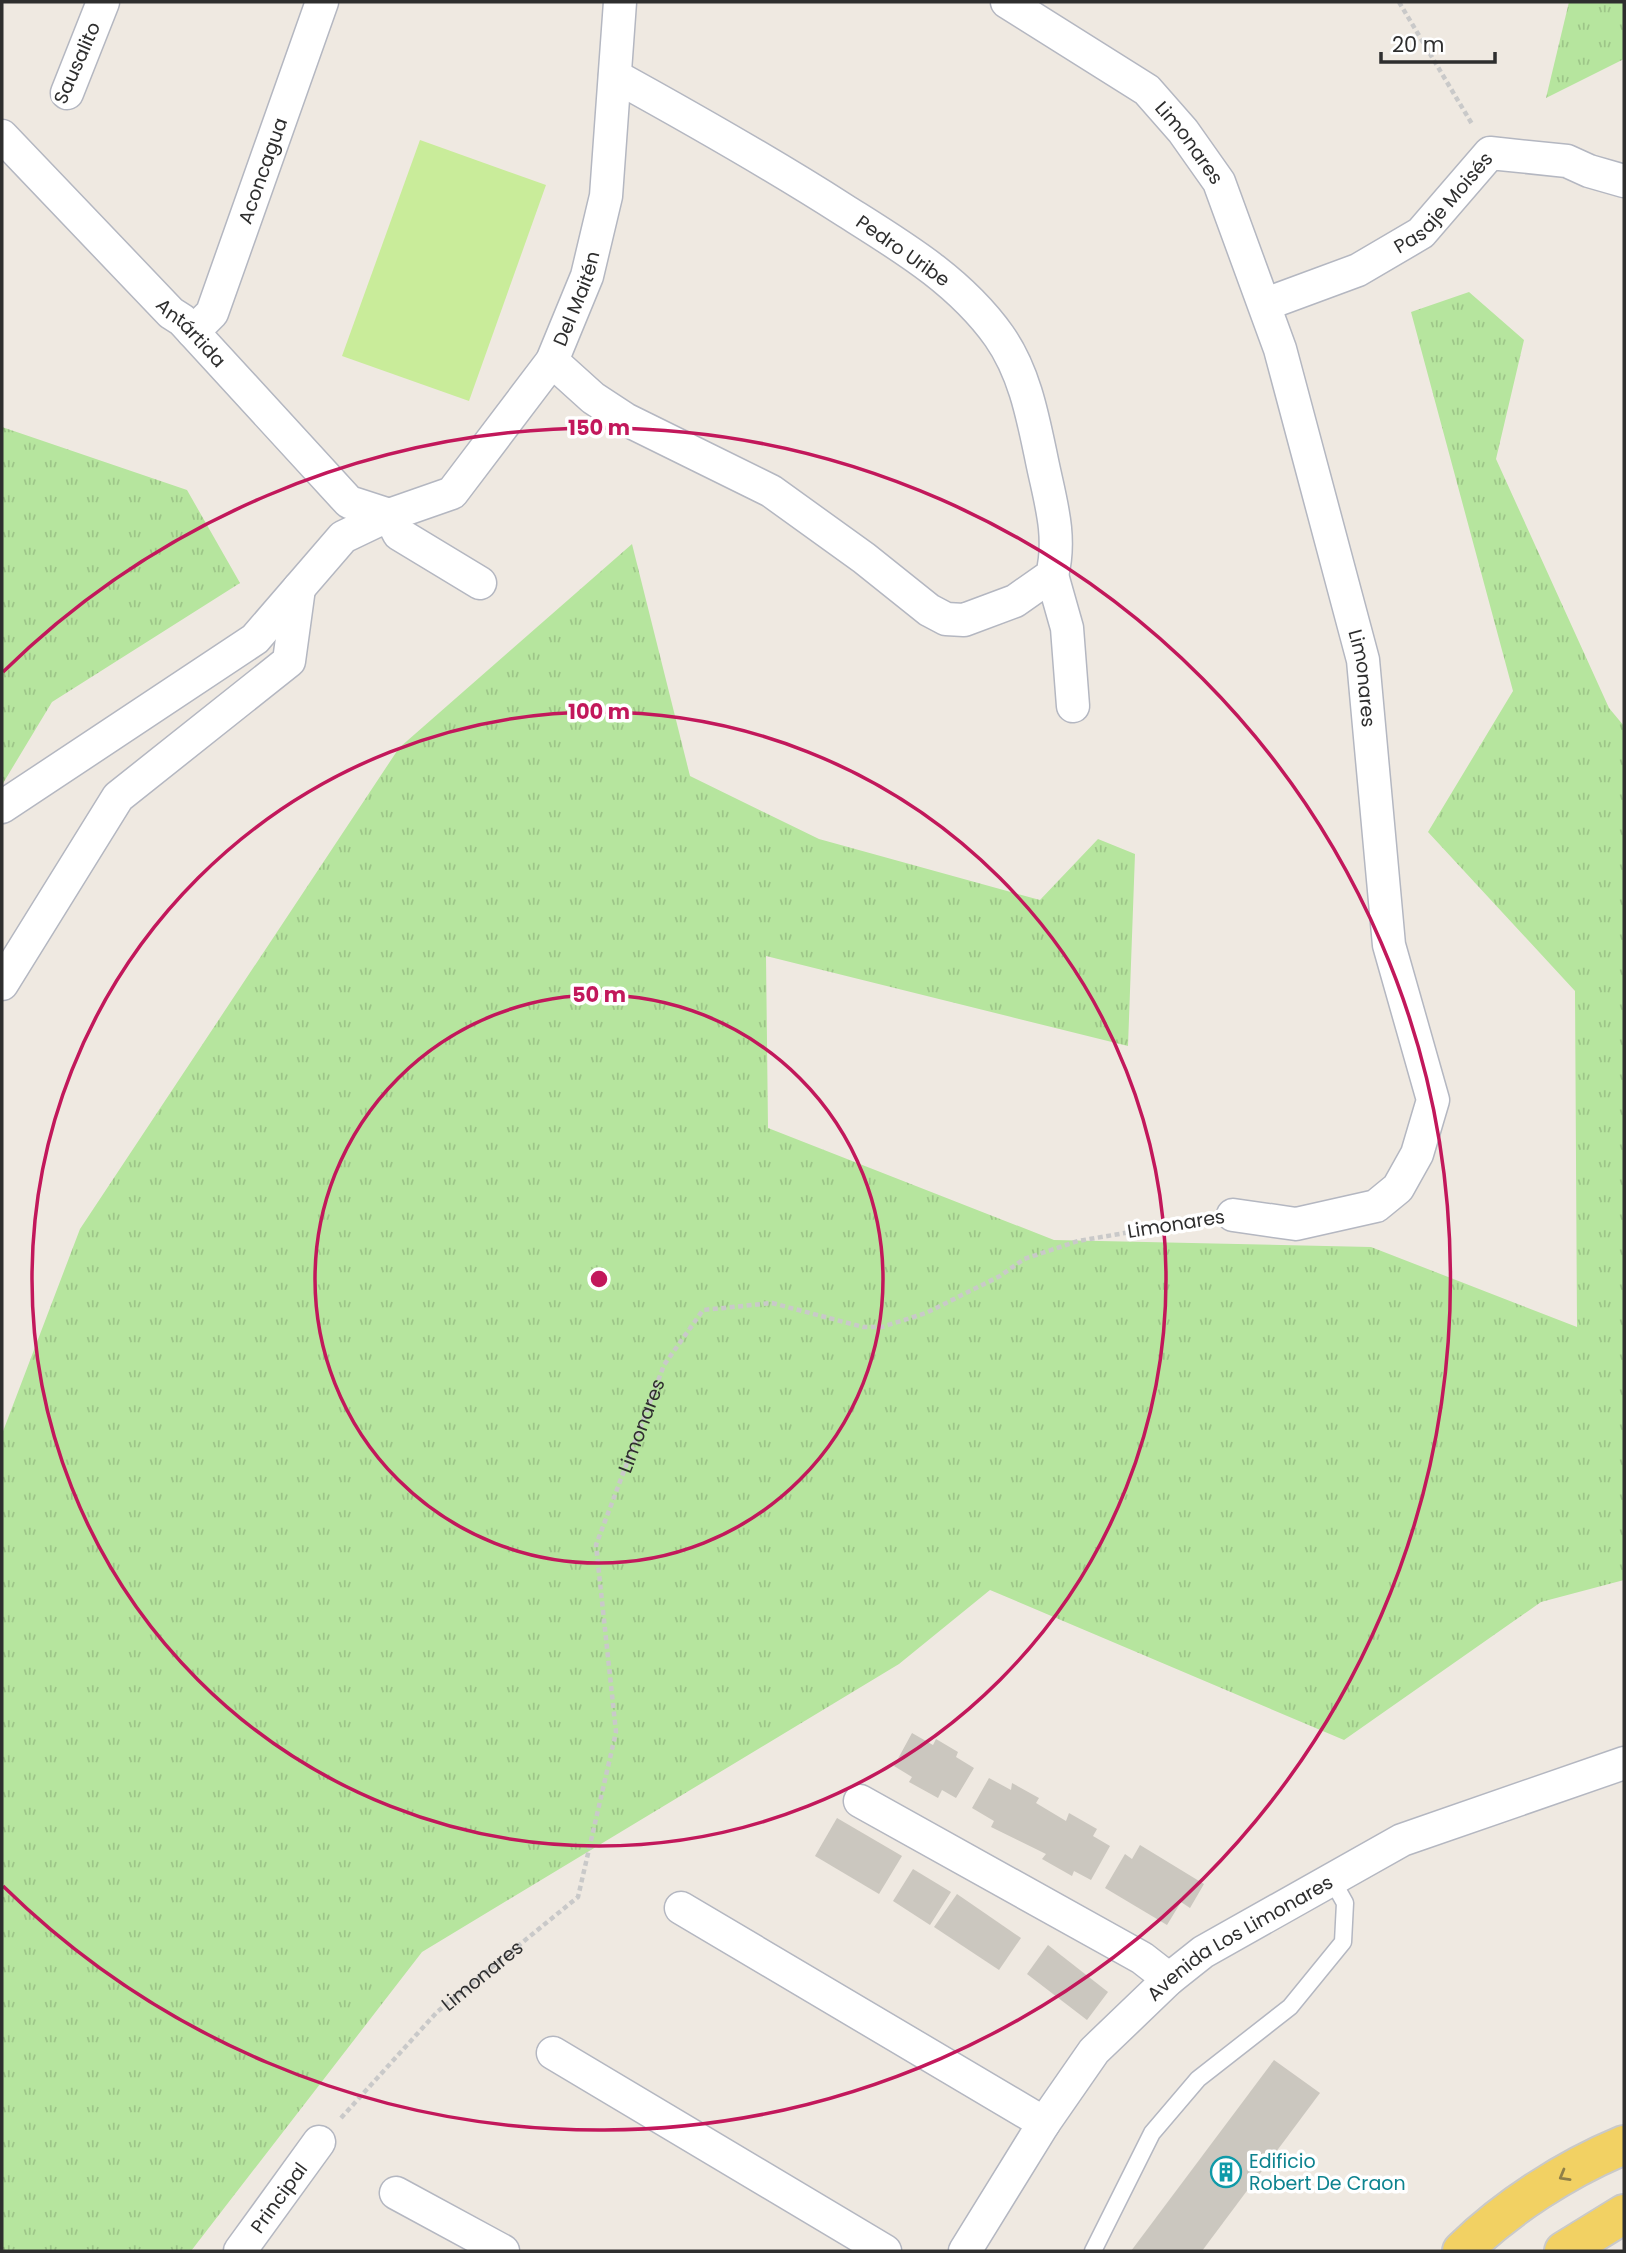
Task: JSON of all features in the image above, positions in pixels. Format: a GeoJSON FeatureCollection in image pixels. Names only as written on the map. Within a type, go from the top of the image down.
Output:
{"type":"FeatureCollection","features":[{"type":"Feature","properties":{"kind":"main road"},"geometry":{"type":"LineString","coordinates":[[1462,2251],[1511,2210],[1562,2176],[1624,2145]]}},
{"type":"Feature","properties":{"kind":"main road"},"geometry":{"type":"LineString","coordinates":[[1564,2251],[1624,2214]]}},
{"type":"Feature","properties":{"kind":"street","name":"Sausalito"},"geometry":{"type":"LineString","coordinates":[[67,93],[103,2]]}},
{"type":"Feature","properties":{"kind":"street","name":"Aconcagua"},"geometry":{"type":"LineString","coordinates":[[193,332],[212,313],[322,2]]}},
{"type":"Feature","properties":{"kind":"street","name":"Del Maitén"},"geometry":{"type":"LineString","coordinates":[[2,807],[255,639],[343,537],[389,515],[452,493],[552,361],[587,276],[607,196],[620,2]]}},
{"type":"Feature","properties":{"kind":"street","name":"Limonares"},"geometry":{"type":"LineString","coordinates":[[1007,2],[1147,90],[1183,131],[1219,182],[1266,304],[1363,660],[1389,945],[1433,1100],[1411,1166],[1398,1188],[1376,1206],[1296,1224],[1233,1215]]}},
{"type":"Feature","properties":{"kind":"street","name":"Pedro Uribe"},"geometry":{"type":"LineString","coordinates":[[615,76],[764,159],[938,271],[1000,337],[1017,366],[1030,402],[1056,527],[1058,551],[1052,575],[1067,628],[1073,706]]}},
{"type":"Feature","properties":{"kind":"street","name":"Antártida"},"geometry":{"type":"LineString","coordinates":[[2,136],[193,332],[349,502],[389,515]]}},
{"type":"Feature","properties":{"kind":"street","name":"Pasaje Moisés"},"geometry":{"type":"LineString","coordinates":[[1266,304],[1358,270],[1421,233],[1490,153],[1567,161],[1589,172],[1624,181]]}},
{"type":"Feature","properties":{"kind":"street"},"geometry":{"type":"LineString","coordinates":[[552,361],[593,398],[625,419],[771,491],[864,558],[929,610],[946,619],[964,620],[1015,601],[1052,575]]}},
{"type":"Feature","properties":{"kind":"street"},"geometry":{"type":"LineString","coordinates":[[389,515],[399,534],[480,583]]}},
{"type":"Feature","properties":{"kind":"street"},"geometry":{"type":"LineString","coordinates":[[2,984],[118,797],[289,661],[299,588]]}},
{"type":"Feature","properties":{"kind":"street","name":"Avenida Los Limonares"},"geometry":{"type":"LineString","coordinates":[[965,2251],[1044,2123],[1094,2050],[1169,1979],[1203,1952],[1402,1840],[1624,1763]]}},
{"type":"Feature","properties":{"kind":"street"},"geometry":{"type":"LineString","coordinates":[[860,1801],[1142,1958],[1169,1979]]}},
{"type":"Feature","properties":{"kind":"street"},"geometry":{"type":"LineString","coordinates":[[681,1908],[1044,2123]]}},
{"type":"Feature","properties":{"kind":"street"},"geometry":{"type":"LineString","coordinates":[[553,2053],[885,2251]]}},
{"type":"Feature","properties":{"kind":"street","name":"Principal"},"geometry":{"type":"LineString","coordinates":[[240,2251],[319,2142]]}},
{"type":"Feature","properties":{"kind":"street"},"geometry":{"type":"LineString","coordinates":[[396,2193],[503,2251]]}},
{"type":"Feature","properties":{"kind":"lane"},"geometry":{"type":"LineString","coordinates":[[1093,2251],[1152,2133],[1198,2079],[1290,2007],[1343,1942],[1345,1903],[1331,1878]]}},
{"type":"Feature","properties":{"kind":"path"},"geometry":{"type":"LineString","coordinates":[[1399,2],[1490,153]]}},
{"type":"Feature","properties":{"kind":"path","name":"Limonares"},"geometry":{"type":"LineString","coordinates":[[319,2142],[437,2012],[578,1897],[615,1732],[596,1545],[664,1365],[703,1310],[772,1303],[863,1327],[882,1327],[926,1313],[1000,1276],[1024,1259],[1078,1241],[1233,1215]]}},
{"type":"Feature","properties":{"kind":"green space"},"geometry":{"type":"Polygon","coordinates":[[[1569,2],[1624,2],[1624,59],[1546,98],[1569,2]]]}},
{"type":"Feature","properties":{"kind":"green space"},"geometry":{"type":"Polygon","coordinates":[[[420,140],[546,185],[469,401],[342,356],[420,140]]]}},
{"type":"Feature","properties":{"kind":"green space"},"geometry":{"type":"Polygon","coordinates":[[[1469,292],[1524,340],[1496,459],[1609,708],[1624,726],[1624,1580],[1541,1602],[1344,1740],[990,1590],[899,1664],[422,1952],[191,2251],[2,2251],[2,1434],[80,1229],[399,748],[632,544],[690,776],[819,839],[1040,900],[1098,839],[1135,854],[1128,1046],[766,956],[768,1128],[1054,1240],[1371,1247],[1577,1327],[1575,991],[1428,832],[1513,691],[1411,312],[1469,292]]]}},
{"type":"Feature","properties":{"kind":"green space"},"geometry":{"type":"Polygon","coordinates":[[[2,427],[187,490],[240,583],[52,702],[2,785],[2,427]]]}},
{"type":"Feature","properties":{"kind":"building"},"geometry":{"type":"Polygon","coordinates":[[[912,1733],[933,1745],[936,1739],[958,1752],[956,1757],[974,1768],[956,1798],[942,1790],[938,1798],[909,1782],[912,1777],[894,1766],[912,1733]]]}},
{"type":"Feature","properties":{"kind":"building"},"geometry":{"type":"Polygon","coordinates":[[[989,1778],[1011,1790],[1012,1783],[1039,1798],[1036,1803],[1066,1821],[1069,1813],[1097,1829],[1093,1836],[1110,1846],[1091,1880],[1074,1871],[1072,1876],[1042,1859],[1046,1854],[991,1827],[994,1821],[972,1808],[989,1778]]]}},
{"type":"Feature","properties":{"kind":"building"},"geometry":{"type":"Polygon","coordinates":[[[837,1818],[902,1856],[879,1894],[815,1856],[837,1818]]]}},
{"type":"Feature","properties":{"kind":"building"},"geometry":{"type":"Polygon","coordinates":[[[1140,1845],[1204,1884],[1190,1908],[1181,1902],[1167,1925],[1105,1888],[1125,1854],[1132,1859],[1140,1845]]]}},
{"type":"Feature","properties":{"kind":"building"},"geometry":{"type":"Polygon","coordinates":[[[913,1869],[951,1892],[930,1925],[893,1901],[913,1869]]]}},
{"type":"Feature","properties":{"kind":"building"},"geometry":{"type":"Polygon","coordinates":[[[957,1894],[1021,1938],[999,1970],[934,1927],[957,1894]]]}},
{"type":"Feature","properties":{"kind":"building"},"geometry":{"type":"Polygon","coordinates":[[[1048,1945],[1108,1992],[1087,2020],[1027,1974],[1048,1945]]]}},
{"type":"Feature","properties":{"kind":"building","name":"Edificio Robert De Craon"},"geometry":{"type":"Polygon","coordinates":[[[1274,2060],[1320,2093],[1202,2251],[1131,2251],[1274,2060]]]}},
{"type":"Feature","properties":{"kind":"place","name":"Edificio Robert De Craon"},"geometry":{"type":"Point","coordinates":[1226,2172]}}]}
